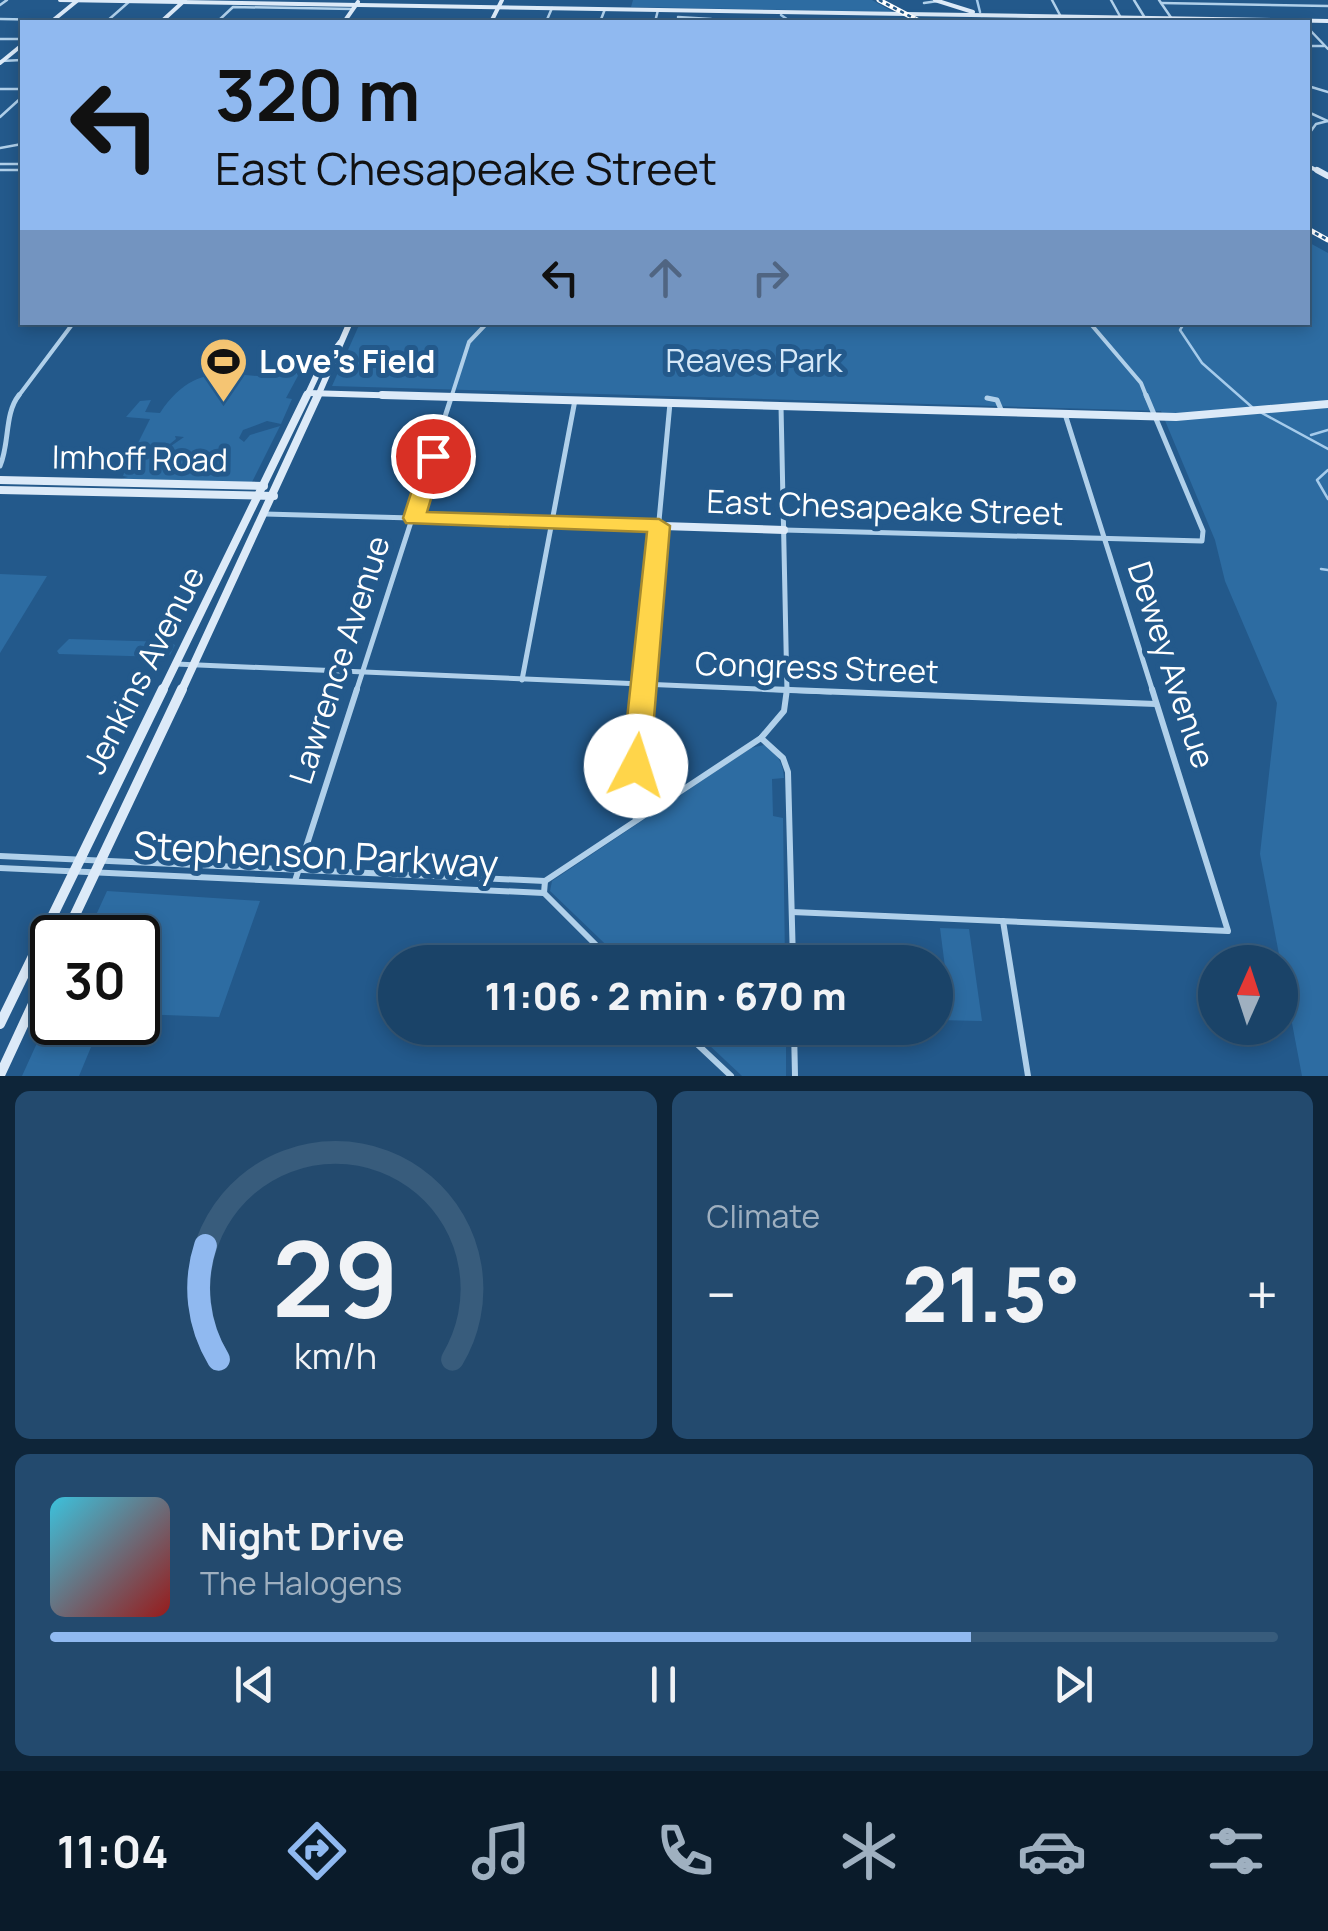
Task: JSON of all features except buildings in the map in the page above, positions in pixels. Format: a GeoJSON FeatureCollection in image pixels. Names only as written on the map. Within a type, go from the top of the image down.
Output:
{"type":"FeatureCollection","features":[{"type":"Feature","properties":{"kind":"main road"},"geometry":{"type":"LineString","coordinates":[[60,0],[711,11],[952,11],[948,5]]}},
{"type":"Feature","properties":{"kind":"main road"},"geometry":{"type":"LineString","coordinates":[[53,20],[78,0]]}},
{"type":"Feature","properties":{"kind":"main road"},"geometry":{"type":"LineString","coordinates":[[492,20],[502,0]]}},
{"type":"Feature","properties":{"kind":"main road"},"geometry":{"type":"LineString","coordinates":[[937,0],[998,20]]}},
{"type":"Feature","properties":{"kind":"main road"},"geometry":{"type":"LineString","coordinates":[[164,20],[184,1]]}},
{"type":"Feature","properties":{"kind":"main road"},"geometry":{"type":"LineString","coordinates":[[604,9],[711,11]]}},
{"type":"Feature","properties":{"kind":"main road"},"geometry":{"type":"LineString","coordinates":[[932,12],[1215,20]]}},
{"type":"Feature","properties":{"kind":"main road"},"geometry":{"type":"LineString","coordinates":[[1004,20],[1012,16]]}},
{"type":"Feature","properties":{"kind":"main road"},"geometry":{"type":"LineString","coordinates":[[1,61],[20,44]]}},
{"type":"Feature","properties":{"kind":"main road","name":"Jenkins Avenue"},"geometry":{"type":"LineString","coordinates":[[75,915],[266,514],[349,325]]}},
{"type":"Feature","properties":{"kind":"main road","name":"Jenkins Avenue"},"geometry":{"type":"LineString","coordinates":[[0,1024],[308,393],[340,343]]}},
{"type":"Feature","properties":{"kind":"main road"},"geometry":{"type":"LineString","coordinates":[[308,393],[1158,416],[1328,404]]}},
{"type":"Feature","properties":{"kind":"main road","name":"Imhoff Road"},"geometry":{"type":"LineString","coordinates":[[0,480],[260,491]]}},
{"type":"Feature","properties":{"kind":"main road","name":"Imhoff Road"},"geometry":{"type":"LineString","coordinates":[[0,490],[276,491]]}},
{"type":"Feature","properties":{"kind":"main road","name":"East Chesapeake Street"},"geometry":{"type":"LineString","coordinates":[[414,518],[784,530]]}},
{"type":"Feature","properties":{"kind":"main road"},"geometry":{"type":"LineString","coordinates":[[226,564],[242,564]]}},
{"type":"Feature","properties":{"kind":"main road"},"geometry":{"type":"LineString","coordinates":[[207,602],[224,603]]}},
{"type":"Feature","properties":{"kind":"main road"},"geometry":{"type":"LineString","coordinates":[[0,1075],[30,1010]]}},
{"type":"Feature","properties":{"kind":"street"},"geometry":{"type":"LineString","coordinates":[[0,5],[6,0]]}},
{"type":"Feature","properties":{"kind":"street"},"geometry":{"type":"LineString","coordinates":[[923,2],[937,0]]}},
{"type":"Feature","properties":{"kind":"street"},"geometry":{"type":"LineString","coordinates":[[1052,0],[1060,17]]}},
{"type":"Feature","properties":{"kind":"street"},"geometry":{"type":"LineString","coordinates":[[1111,0],[1122,18]]}},
{"type":"Feature","properties":{"kind":"street"},"geometry":{"type":"LineString","coordinates":[[1134,0],[1146,18]]}},
{"type":"Feature","properties":{"kind":"street"},"geometry":{"type":"LineString","coordinates":[[1313,0],[1318,6]]}},
{"type":"Feature","properties":{"kind":"street"},"geometry":{"type":"LineString","coordinates":[[108,20],[131,1]]}},
{"type":"Feature","properties":{"kind":"street"},"geometry":{"type":"LineString","coordinates":[[923,2],[932,12]]}},
{"type":"Feature","properties":{"kind":"street"},"geometry":{"type":"LineString","coordinates":[[1160,2],[1328,6]]}},
{"type":"Feature","properties":{"kind":"street"},"geometry":{"type":"LineString","coordinates":[[1160,2],[1172,19]]}},
{"type":"Feature","properties":{"kind":"street"},"geometry":{"type":"LineString","coordinates":[[219,20],[232,7],[356,5]]}},
{"type":"Feature","properties":{"kind":"street"},"geometry":{"type":"LineString","coordinates":[[547,20],[552,8]]}},
{"type":"Feature","properties":{"kind":"street"},"geometry":{"type":"LineString","coordinates":[[601,20],[604,9]]}},
{"type":"Feature","properties":{"kind":"street"},"geometry":{"type":"LineString","coordinates":[[656,20],[658,10]]}},
{"type":"Feature","properties":{"kind":"street"},"geometry":{"type":"LineString","coordinates":[[710,20],[711,11]]}},
{"type":"Feature","properties":{"kind":"street"},"geometry":{"type":"LineString","coordinates":[[678,17],[702,20]]}},
{"type":"Feature","properties":{"kind":"street"},"geometry":{"type":"LineString","coordinates":[[0,18],[35,20]]}},
{"type":"Feature","properties":{"kind":"street"},"geometry":{"type":"LineString","coordinates":[[0,116],[20,98]]}},
{"type":"Feature","properties":{"kind":"street"},"geometry":{"type":"LineString","coordinates":[[0,466],[8,448],[11,405],[72,325]]}},
{"type":"Feature","properties":{"kind":"street","name":"Lawrence Avenue"},"geometry":{"type":"LineString","coordinates":[[295,881],[472,336],[485,325]]}},
{"type":"Feature","properties":{"kind":"street"},"geometry":{"type":"LineString","coordinates":[[1092,325],[1134,373],[1158,416]]}},
{"type":"Feature","properties":{"kind":"street"},"geometry":{"type":"LineString","coordinates":[[986,398],[998,400],[1002,412]]}},
{"type":"Feature","properties":{"kind":"street"},"geometry":{"type":"LineString","coordinates":[[522,680],[575,400]]}},
{"type":"Feature","properties":{"kind":"street"},"geometry":{"type":"LineString","coordinates":[[636,820],[633,802],[670,403]]}},
{"type":"Feature","properties":{"kind":"street"},"geometry":{"type":"LineString","coordinates":[[781,406],[787,690],[784,712],[761,738],[783,758],[788,772],[793,945]]}},
{"type":"Feature","properties":{"kind":"street","name":"Dewey Avenue"},"geometry":{"type":"LineString","coordinates":[[1003,921],[1228,931],[1065,414]]}},
{"type":"Feature","properties":{"kind":"street","name":"East Chesapeake Street"},"geometry":{"type":"LineString","coordinates":[[784,530],[1202,541],[1203,531],[1158,416]]}},
{"type":"Feature","properties":{"kind":"street","name":"East Chesapeake Street"},"geometry":{"type":"LineString","coordinates":[[266,514],[414,518]]}},
{"type":"Feature","properties":{"kind":"street","name":"Congress Street"},"geometry":{"type":"LineString","coordinates":[[176,664],[361,675],[1156,704]]}},
{"type":"Feature","properties":{"kind":"street","name":"Stephenson Parkway"},"geometry":{"type":"LineString","coordinates":[[0,856],[545,882],[761,738]]}},
{"type":"Feature","properties":{"kind":"street","name":"Stephenson Parkway"},"geometry":{"type":"LineString","coordinates":[[0,868],[544,893],[545,882]]}},
{"type":"Feature","properties":{"kind":"street"},"geometry":{"type":"LineString","coordinates":[[544,893],[596,945]]}},
{"type":"Feature","properties":{"kind":"street"},"geometry":{"type":"LineString","coordinates":[[792,912],[1003,921],[1028,1076]]}},
{"type":"Feature","properties":{"kind":"street"},"geometry":{"type":"LineString","coordinates":[[698,1045],[731,1076]]}},
{"type":"Feature","properties":{"kind":"street"},"geometry":{"type":"LineString","coordinates":[[795,1045],[796,1076]]}},
{"type":"Feature","properties":{"kind":"green space"},"geometry":{"type":"Polygon","coordinates":[[[633,0],[872,0],[893,12],[631,7],[633,0]]]}},
{"type":"Feature","properties":{"kind":"green space","name":"Reaves Park"},"geometry":{"type":"Polygon","coordinates":[[[1310,243],[1328,253],[1328,1076],[1302,1076],[1296,1045],[1298,945],[1277,945],[1260,854],[1277,703],[1225,581],[1215,540],[1161,411],[332,386],[359,325],[1310,325],[1310,243]]]}},
{"type":"Feature","properties":{"kind":"green space"},"geometry":{"type":"Polygon","coordinates":[[[300,372],[286,398],[292,399],[281,424],[267,421],[243,430],[239,438],[244,442],[250,435],[280,426],[251,484],[121,479],[128,477],[123,476],[128,462],[161,453],[184,437],[175,436],[161,451],[134,460],[150,419],[126,417],[140,401],[151,400],[145,412],[160,413],[176,393],[193,381],[210,376],[281,376],[300,372]]]}},
{"type":"Feature","properties":{"kind":"green space"},"geometry":{"type":"Polygon","coordinates":[[[0,574],[47,576],[0,653],[0,574]]]}},
{"type":"Feature","properties":{"kind":"green space"},"geometry":{"type":"Polygon","coordinates":[[[69,639],[175,645],[170,655],[164,657],[59,654],[57,651],[69,639]]]}},
{"type":"Feature","properties":{"kind":"green space"},"geometry":{"type":"Polygon","coordinates":[[[764,745],[772,751],[784,778],[772,779],[773,816],[783,818],[785,945],[606,945],[550,891],[552,881],[751,748],[764,745]]]}},
{"type":"Feature","properties":{"kind":"green space"},"geometry":{"type":"Polygon","coordinates":[[[107,891],[260,901],[219,1017],[160,1015],[160,915],[96,915],[107,891]]]}},
{"type":"Feature","properties":{"kind":"green space"},"geometry":{"type":"Polygon","coordinates":[[[940,928],[969,929],[982,1021],[953,1020],[953,945],[942,945],[940,928]]]}},
{"type":"Feature","properties":{"kind":"green space"},"geometry":{"type":"Polygon","coordinates":[[[36,1045],[92,1045],[79,1076],[22,1076],[36,1045]]]}},
{"type":"Feature","properties":{"kind":"green space"},"geometry":{"type":"Polygon","coordinates":[[[709,1045],[786,1045],[786,1076],[742,1076],[709,1045]]]}},
{"type":"Feature","properties":{"kind":"waterway"},"geometry":{"type":"LineString","coordinates":[[977,0],[980,12]]}},
{"type":"Feature","properties":{"kind":"waterway"},"geometry":{"type":"LineString","coordinates":[[781,15],[788,20]]}},
{"type":"Feature","properties":{"kind":"waterway"},"geometry":{"type":"LineString","coordinates":[[1183,325],[1180,330],[1202,363],[1253,408]]}},
{"type":"Feature","properties":{"kind":"waterway"},"geometry":{"type":"LineString","coordinates":[[1260,412],[1328,449]]}},
{"type":"Feature","properties":{"kind":"waterway"},"geometry":{"type":"LineString","coordinates":[[1311,435],[1328,430]]}},
{"type":"Feature","properties":{"kind":"waterway"},"geometry":{"type":"LineString","coordinates":[[1328,470],[1317,480],[1328,499]]}},
{"type":"Feature","properties":{"kind":"waterway"},"geometry":{"type":"LineString","coordinates":[[1321,569],[1328,570]]}},
{"type":"Feature","properties":{"kind":"railway"},"geometry":{"type":"LineString","coordinates":[[879,0],[917,20]]}},
{"type":"Feature","properties":{"kind":"railway"},"geometry":{"type":"LineString","coordinates":[[1310,230],[1328,240]]}},
{"type":"Feature","properties":{"kind":"place","name":"Love's Field"},"geometry":{"type":"Point","coordinates":[224,404]}},
{"type":"Feature","properties":{"kind":"route"},"geometry":{"type":"LineString","coordinates":[[433,456],[414,518],[659,526],[636,766]]}}]}
